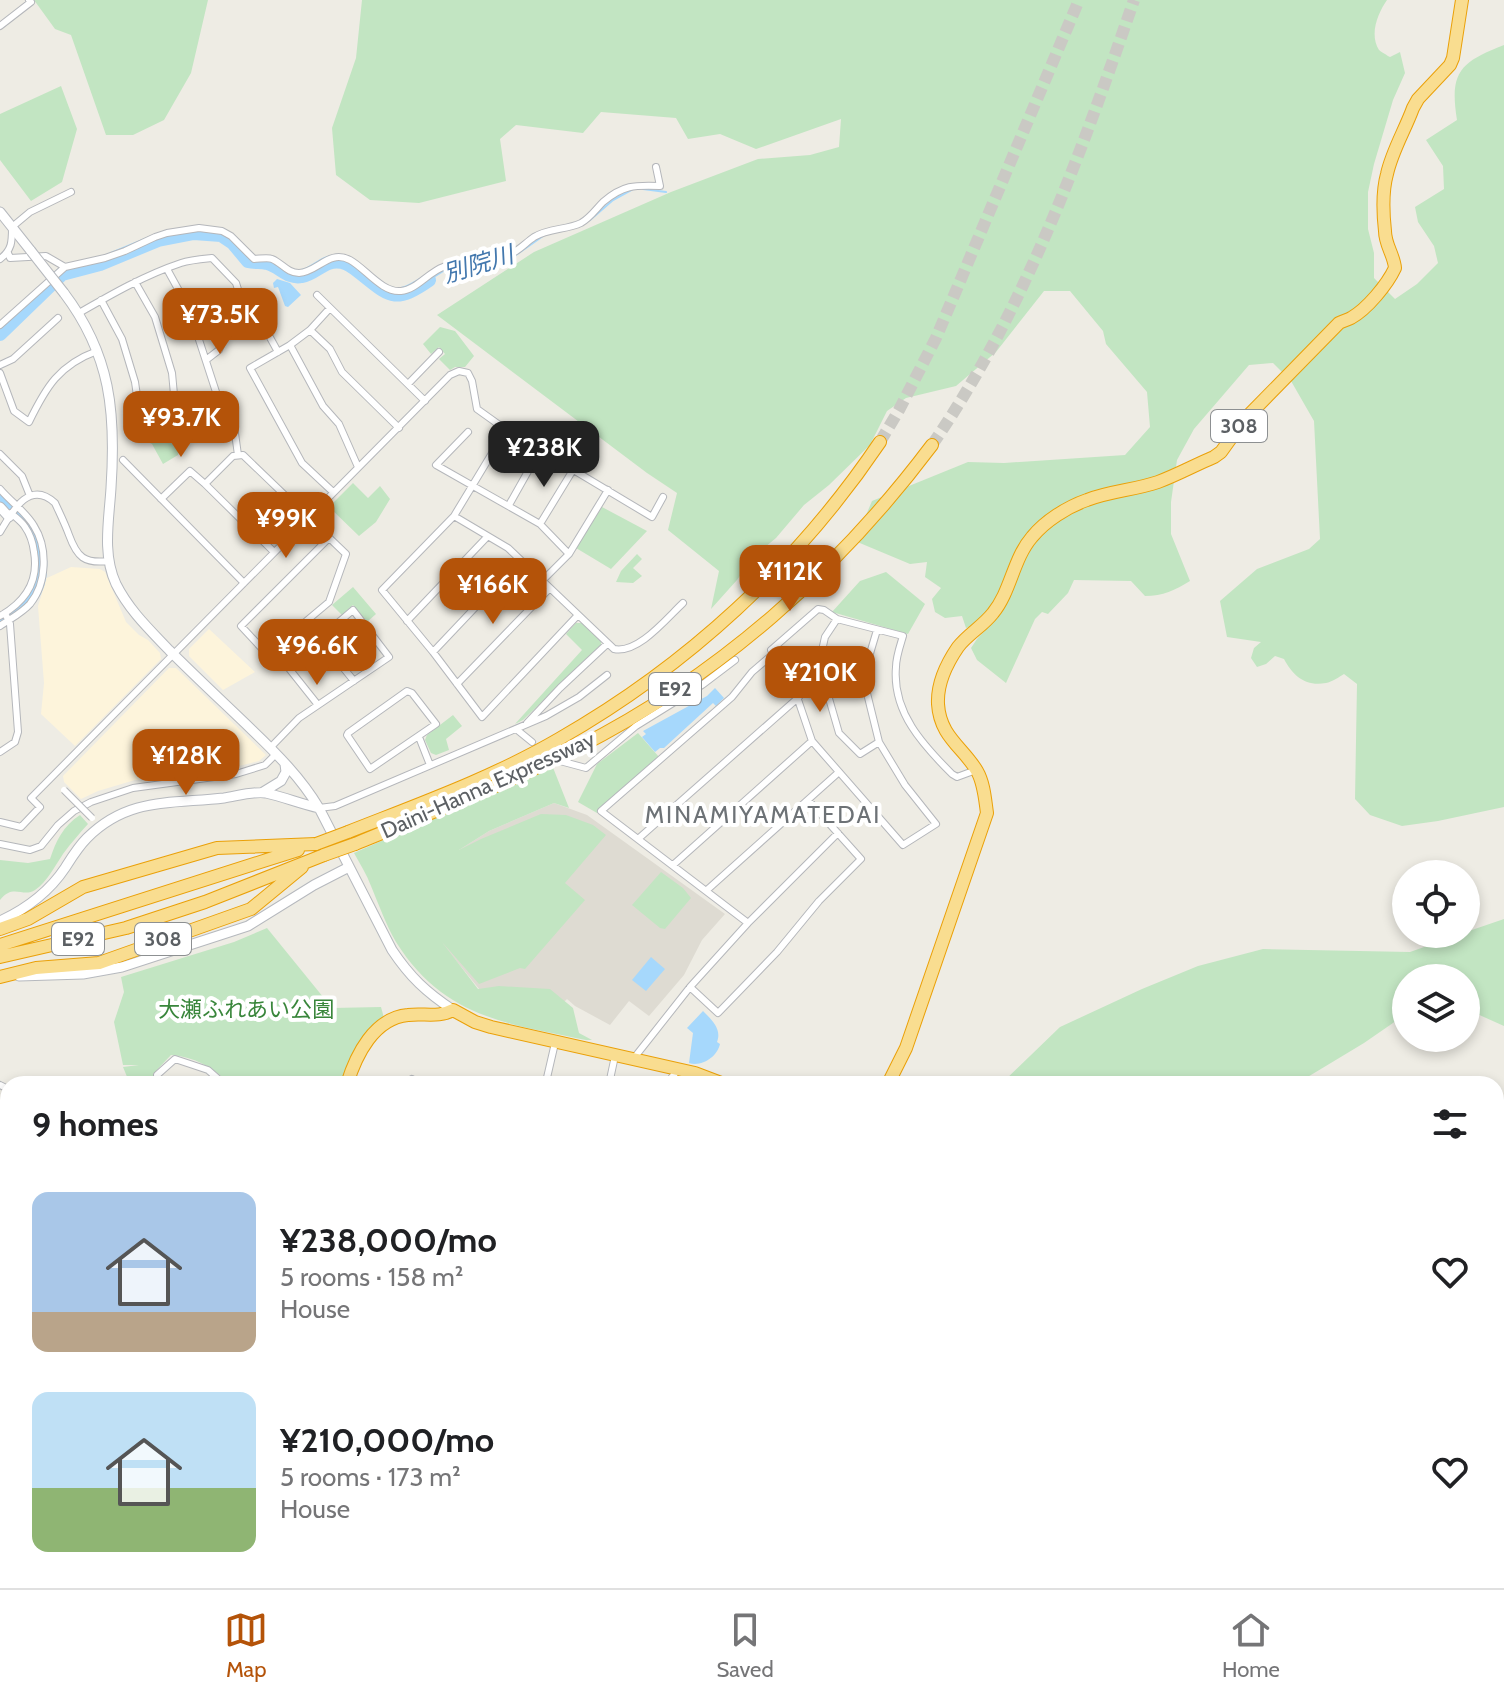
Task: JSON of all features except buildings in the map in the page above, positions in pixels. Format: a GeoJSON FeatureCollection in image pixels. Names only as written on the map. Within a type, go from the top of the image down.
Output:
{"type":"FeatureCollection","features":[{"type":"Feature","properties":{"kind":"highway","name":"308"},"geometry":{"type":"LineString","coordinates":[[892,1076],[906,1048],[987,813],[977,770],[947,733],[941,719],[938,705],[946,669],[958,647],[998,606],[1022,551],[1033,535],[1049,521],[1081,502],[1158,482],[1221,452],[1244,420],[1339,323],[1370,303],[1391,276],[1395,263],[1384,230],[1387,173],[1418,99],[1450,65],[1462,0]]}},
{"type":"Feature","properties":{"kind":"highway","name":"Daini-Hanna Expressway"},"geometry":{"type":"LineString","coordinates":[[0,957],[126,928],[205,902],[324,855],[352,838],[557,741],[606,711],[695,647],[779,568],[827,513],[880,442]]}},
{"type":"Feature","properties":{"kind":"highway","name":"Daini-Hanna Expressway"},"geometry":{"type":"LineString","coordinates":[[0,945],[316,844],[352,838],[504,783],[567,753],[632,717],[754,633],[803,590],[870,523],[932,445]]}},
{"type":"Feature","properties":{"kind":"highway"},"geometry":{"type":"LineString","coordinates":[[0,929],[28,919],[83,887],[217,848],[316,844]]}},
{"type":"Feature","properties":{"kind":"highway","name":"308"},"geometry":{"type":"LineString","coordinates":[[0,978],[36,968],[99,963],[251,909],[310,860]]}},
{"type":"Feature","properties":{"kind":"highway"},"geometry":{"type":"LineString","coordinates":[[350,1076],[376,1029],[405,1015],[433,1015],[453,1010],[491,1027],[703,1076]]}},
{"type":"Feature","properties":{"kind":"street"},"geometry":{"type":"LineString","coordinates":[[0,26],[31,2],[29,0]]}},
{"type":"Feature","properties":{"kind":"street"},"geometry":{"type":"LineString","coordinates":[[0,325],[65,267],[105,258],[167,233],[199,228],[222,231],[254,259],[271,258],[292,272],[309,270],[333,257],[348,259],[399,292],[442,267],[511,254],[547,231],[583,222],[602,203],[631,185],[660,186],[656,167]]}},
{"type":"Feature","properties":{"kind":"street"},"geometry":{"type":"LineString","coordinates":[[12,227],[30,212],[71,192]]}},
{"type":"Feature","properties":{"kind":"street"},"geometry":{"type":"LineString","coordinates":[[0,212],[79,313],[97,351],[109,390],[112,415],[107,542],[117,586],[136,616],[307,787],[392,950],[413,979],[453,1010]]}},
{"type":"Feature","properties":{"kind":"street"},"geometry":{"type":"LineString","coordinates":[[0,259],[8,253],[12,244],[12,227]]}},
{"type":"Feature","properties":{"kind":"street"},"geometry":{"type":"LineString","coordinates":[[8,253],[10,258],[46,256],[65,267]]}},
{"type":"Feature","properties":{"kind":"street"},"geometry":{"type":"LineString","coordinates":[[79,313],[135,282],[184,262],[212,258],[236,283],[241,299],[192,317]]}},
{"type":"Feature","properties":{"kind":"street"},"geometry":{"type":"LineString","coordinates":[[167,269],[192,317],[217,395],[235,428],[238,455]]}},
{"type":"Feature","properties":{"kind":"street"},"geometry":{"type":"LineString","coordinates":[[135,282],[155,317],[172,373],[177,427]]}},
{"type":"Feature","properties":{"kind":"street"},"geometry":{"type":"LineString","coordinates":[[317,295],[425,401]]}},
{"type":"Feature","properties":{"kind":"street"},"geometry":{"type":"LineString","coordinates":[[101,300],[122,339],[135,382],[141,423],[235,428]]}},
{"type":"Feature","properties":{"kind":"street"},"geometry":{"type":"LineString","coordinates":[[330,308],[310,330],[250,368],[302,463],[333,492]]}},
{"type":"Feature","properties":{"kind":"street"},"geometry":{"type":"LineString","coordinates":[[0,365],[13,359],[58,318]]}},
{"type":"Feature","properties":{"kind":"street"},"geometry":{"type":"LineString","coordinates":[[310,330],[330,349],[342,372],[399,428]]}},
{"type":"Feature","properties":{"kind":"street"},"geometry":{"type":"LineString","coordinates":[[267,332],[278,352]]}},
{"type":"Feature","properties":{"kind":"street"},"geometry":{"type":"LineString","coordinates":[[206,360],[219,350],[222,342]]}},
{"type":"Feature","properties":{"kind":"street"},"geometry":{"type":"LineString","coordinates":[[290,345],[323,406],[339,424],[358,467]]}},
{"type":"Feature","properties":{"kind":"street"},"geometry":{"type":"LineString","coordinates":[[0,373],[14,411],[29,422],[52,381],[79,357],[97,351]]}},
{"type":"Feature","properties":{"kind":"street"},"geometry":{"type":"LineString","coordinates":[[408,384],[439,352]]}},
{"type":"Feature","properties":{"kind":"street"},"geometry":{"type":"LineString","coordinates":[[0,822],[21,827],[40,807],[31,798],[450,375],[459,371],[468,373],[477,409],[505,429],[506,433]]}},
{"type":"Feature","properties":{"kind":"street"},"geometry":{"type":"LineString","coordinates":[[468,432],[436,465],[540,524],[569,554]]}},
{"type":"Feature","properties":{"kind":"street"},"geometry":{"type":"LineString","coordinates":[[578,615],[482,717],[382,590],[454,516],[506,433],[510,432],[652,517],[663,497]]}},
{"type":"Feature","properties":{"kind":"street"},"geometry":{"type":"LineString","coordinates":[[509,505],[540,450]]}},
{"type":"Feature","properties":{"kind":"street"},"geometry":{"type":"LineString","coordinates":[[0,454],[22,476],[30,496]]}},
{"type":"Feature","properties":{"kind":"street"},"geometry":{"type":"LineString","coordinates":[[205,484],[233,456],[243,455],[346,554],[329,602],[267,654],[241,626],[329,538]]}},
{"type":"Feature","properties":{"kind":"street"},"geometry":{"type":"LineString","coordinates":[[123,460],[244,583]]}},
{"type":"Feature","properties":{"kind":"street"},"geometry":{"type":"LineString","coordinates":[[540,524],[573,470]]}},
{"type":"Feature","properties":{"kind":"street"},"geometry":{"type":"LineString","coordinates":[[161,499],[190,471],[274,552]]}},
{"type":"Feature","properties":{"kind":"street"},"geometry":{"type":"LineString","coordinates":[[0,489],[13,511]]}},
{"type":"Feature","properties":{"kind":"street"},"geometry":{"type":"LineString","coordinates":[[543,580],[569,554],[608,490]]}},
{"type":"Feature","properties":{"kind":"street"},"geometry":{"type":"LineString","coordinates":[[0,532],[13,511],[30,496],[41,495],[55,503],[81,557],[109,561]]}},
{"type":"Feature","properties":{"kind":"street"},"geometry":{"type":"LineString","coordinates":[[0,507],[33,524],[41,542],[44,568],[43,578],[31,603],[5,616],[0,626]]}},
{"type":"Feature","properties":{"kind":"street"},"geometry":{"type":"LineString","coordinates":[[454,516],[508,548],[614,649],[622,651],[642,641],[683,603]]}},
{"type":"Feature","properties":{"kind":"street"},"geometry":{"type":"LineString","coordinates":[[407,621],[487,537]]}},
{"type":"Feature","properties":{"kind":"street"},"geometry":{"type":"LineString","coordinates":[[433,652],[520,560]]}},
{"type":"Feature","properties":{"kind":"street"},"geometry":{"type":"LineString","coordinates":[[457,684],[550,588]]}},
{"type":"Feature","properties":{"kind":"street"},"geometry":{"type":"LineString","coordinates":[[877,630],[863,677],[879,742],[905,785],[936,824],[903,845],[812,741],[789,673],[771,650],[818,609],[837,619],[903,636],[896,664],[896,687],[909,725],[952,774],[957,777],[977,770]]}},
{"type":"Feature","properties":{"kind":"street"},"geometry":{"type":"LineString","coordinates":[[0,844],[30,850],[41,846],[74,811],[133,788],[236,774],[265,765],[299,718],[389,657],[353,610],[287,666],[318,705]]}},
{"type":"Feature","properties":{"kind":"street"},"geometry":{"type":"LineString","coordinates":[[0,752],[15,742],[18,732],[5,616]]}},
{"type":"Feature","properties":{"kind":"street"},"geometry":{"type":"LineString","coordinates":[[837,619],[825,637],[819,664],[839,733],[860,754],[879,742]]}},
{"type":"Feature","properties":{"kind":"street"},"geometry":{"type":"LineString","coordinates":[[319,638],[354,681]]}},
{"type":"Feature","properties":{"kind":"street"},"geometry":{"type":"LineString","coordinates":[[525,725],[607,644]]}},
{"type":"Feature","properties":{"kind":"street"},"geometry":{"type":"LineString","coordinates":[[748,923],[601,811],[732,697],[752,672],[773,654]]}},
{"type":"Feature","properties":{"kind":"street"},"geometry":{"type":"LineString","coordinates":[[560,761],[586,768],[636,726],[702,685],[735,660]]}},
{"type":"Feature","properties":{"kind":"street"},"geometry":{"type":"LineString","coordinates":[[0,921],[41,896],[65,869],[75,851],[100,826],[128,809],[263,792],[319,808],[335,806],[546,716],[579,697],[607,675]]}},
{"type":"Feature","properties":{"kind":"street"},"geometry":{"type":"LineString","coordinates":[[407,691],[412,693],[436,724],[419,737],[370,769],[347,735],[407,691]]}},
{"type":"Feature","properties":{"kind":"street"},"geometry":{"type":"LineString","coordinates":[[638,839],[799,697]]}},
{"type":"Feature","properties":{"kind":"street"},"geometry":{"type":"LineString","coordinates":[[516,729],[532,742]]}},
{"type":"Feature","properties":{"kind":"street"},"geometry":{"type":"LineString","coordinates":[[419,737],[430,765]]}},
{"type":"Feature","properties":{"kind":"street"},"geometry":{"type":"LineString","coordinates":[[673,865],[812,741]]}},
{"type":"Feature","properties":{"kind":"street"},"geometry":{"type":"LineString","coordinates":[[263,792],[281,781],[286,772],[285,762]]}},
{"type":"Feature","properties":{"kind":"street"},"geometry":{"type":"LineString","coordinates":[[707,890],[839,772]]}},
{"type":"Feature","properties":{"kind":"street"},"geometry":{"type":"LineString","coordinates":[[52,779],[100,826]]}},
{"type":"Feature","properties":{"kind":"street"},"geometry":{"type":"LineString","coordinates":[[690,987],[718,1013],[861,859],[809,801]]}},
{"type":"Feature","properties":{"kind":"street"},"geometry":{"type":"LineString","coordinates":[[634,1059],[690,987],[748,923],[838,833]]}},
{"type":"Feature","properties":{"kind":"street"},"geometry":{"type":"LineString","coordinates":[[0,978],[83,974],[122,967],[248,926],[349,867]]}},
{"type":"Feature","properties":{"kind":"street"},"geometry":{"type":"LineString","coordinates":[[547,1076],[555,1043]]}},
{"type":"Feature","properties":{"kind":"street"},"geometry":{"type":"LineString","coordinates":[[611,1076],[615,1056]]}},
{"type":"Feature","properties":{"kind":"street"},"geometry":{"type":"LineString","coordinates":[[157,1076],[175,1059],[208,1070],[215,1076]]}},
{"type":"Feature","properties":{"kind":"street"},"geometry":{"type":"LineString","coordinates":[[673,1076],[679,1069]]}},
{"type":"Feature","properties":{"kind":"shaded area"},"geometry":{"type":"Polygon","coordinates":[[[71,567],[105,572],[126,622],[148,640],[160,653],[161,659],[75,746],[41,714],[44,683],[38,606],[47,578],[71,567]]]}},
{"type":"Feature","properties":{"kind":"shaded area"},"geometry":{"type":"Polygon","coordinates":[[[209,629],[255,672],[223,690],[189,656],[189,649],[209,629]]]}},
{"type":"Feature","properties":{"kind":"shaded area"},"geometry":{"type":"Polygon","coordinates":[[[169,668],[176,668],[266,755],[259,761],[211,773],[135,780],[81,799],[64,782],[63,776],[169,668]]]}},
{"type":"Feature","properties":{"kind":"shaded area"},"geometry":{"type":"Polygon","coordinates":[[[554,803],[587,815],[725,914],[702,940],[684,975],[649,1016],[629,1001],[610,1025],[567,999],[546,1020],[480,990],[445,947],[432,925],[418,876],[489,831],[554,803]]]}},
{"type":"Feature","properties":{"kind":"green space"},"geometry":{"type":"Polygon","coordinates":[[[34,0],[208,0],[191,73],[164,120],[133,135],[106,135],[71,35],[55,29],[34,0]]]}},
{"type":"Feature","properties":{"kind":"green space"},"geometry":{"type":"Polygon","coordinates":[[[362,0],[1387,0],[1376,24],[1376,44],[1390,57],[1400,52],[1405,73],[1393,100],[1374,164],[1368,192],[1368,229],[1374,253],[1374,278],[1395,299],[1417,284],[1438,263],[1434,246],[1418,222],[1415,207],[1444,189],[1443,166],[1426,140],[1457,120],[1455,90],[1461,70],[1477,57],[1504,45],[1504,807],[1402,826],[1370,815],[1355,799],[1357,684],[1344,674],[1326,683],[1306,682],[1284,659],[1275,656],[1257,667],[1251,658],[1254,648],[1261,642],[1227,637],[1220,601],[1257,569],[1309,549],[1320,539],[1314,421],[1291,381],[1273,363],[1249,365],[1194,429],[1177,460],[1171,502],[1171,534],[1190,581],[1169,592],[1145,596],[1131,581],[1074,580],[1068,593],[1048,614],[1042,612],[1035,619],[1006,683],[977,660],[971,648],[988,627],[966,628],[962,616],[945,618],[935,612],[932,599],[941,588],[925,577],[927,562],[910,564],[855,541],[872,501],[968,462],[1004,463],[1125,455],[1150,427],[1147,392],[1106,344],[1103,331],[1070,291],[1044,291],[996,352],[956,386],[906,398],[887,411],[870,445],[753,557],[711,609],[719,571],[668,530],[677,493],[437,315],[534,252],[671,192],[758,159],[810,155],[839,147],[841,119],[756,149],[720,134],[688,139],[676,118],[601,112],[583,133],[516,125],[500,139],[506,181],[419,203],[370,200],[336,175],[332,128],[356,58],[362,0]]]}},
{"type":"Feature","properties":{"kind":"green space"},"geometry":{"type":"Polygon","coordinates":[[[61,86],[77,129],[62,182],[31,201],[0,160],[0,114],[61,86]]]}},
{"type":"Feature","properties":{"kind":"green space"},"geometry":{"type":"Polygon","coordinates":[[[440,327],[455,331],[474,356],[465,367],[450,370],[439,359],[445,354],[439,347],[431,354],[423,344],[440,327]]]}},
{"type":"Feature","properties":{"kind":"green space"},"geometry":{"type":"Polygon","coordinates":[[[151,429],[180,431],[178,455],[163,464],[150,443],[151,429]]]}},
{"type":"Feature","properties":{"kind":"green space"},"geometry":{"type":"Polygon","coordinates":[[[353,483],[368,498],[380,486],[390,499],[376,522],[359,536],[329,507],[353,483]]]}},
{"type":"Feature","properties":{"kind":"green space"},"geometry":{"type":"Polygon","coordinates":[[[602,507],[647,531],[611,569],[576,548],[602,507]]]}},
{"type":"Feature","properties":{"kind":"green space"},"geometry":{"type":"Polygon","coordinates":[[[637,554],[642,559],[633,568],[642,576],[633,583],[616,582],[621,571],[637,554]]]}},
{"type":"Feature","properties":{"kind":"green space"},"geometry":{"type":"Polygon","coordinates":[[[886,572],[925,604],[908,634],[832,612],[860,581],[886,572]]]}},
{"type":"Feature","properties":{"kind":"green space"},"geometry":{"type":"Polygon","coordinates":[[[353,587],[376,614],[367,622],[353,605],[342,615],[332,605],[353,587]]]}},
{"type":"Feature","properties":{"kind":"green space"},"geometry":{"type":"Polygon","coordinates":[[[576,623],[582,623],[601,641],[601,645],[523,720],[515,724],[582,650],[566,634],[576,623]]]}},
{"type":"Feature","properties":{"kind":"green space"},"geometry":{"type":"Polygon","coordinates":[[[453,715],[462,726],[446,739],[449,750],[436,755],[431,753],[425,740],[427,735],[453,715]]]}},
{"type":"Feature","properties":{"kind":"green space"},"geometry":{"type":"Polygon","coordinates":[[[638,733],[659,757],[597,813],[578,802],[597,764],[638,733]]]}},
{"type":"Feature","properties":{"kind":"green space"},"geometry":{"type":"Polygon","coordinates":[[[552,765],[569,808],[554,803],[489,831],[459,850],[541,814],[566,815],[593,825],[606,835],[565,883],[585,900],[525,969],[520,968],[479,984],[442,942],[478,989],[499,986],[550,989],[573,1008],[579,1033],[592,1040],[503,1022],[456,1002],[435,987],[396,942],[354,853],[552,765]]]}},
{"type":"Feature","properties":{"kind":"green space"},"geometry":{"type":"Polygon","coordinates":[[[80,815],[88,824],[43,883],[31,892],[9,892],[0,900],[0,860],[28,863],[50,859],[61,834],[80,815]]]}},
{"type":"Feature","properties":{"kind":"green space"},"geometry":{"type":"Polygon","coordinates":[[[661,872],[691,898],[665,929],[632,905],[661,872]]]}},
{"type":"Feature","properties":{"kind":"green space"},"geometry":{"type":"Polygon","coordinates":[[[1504,919],[1504,1026],[1480,1015],[1480,964],[1392,964],[1392,1024],[1309,1076],[1009,1076],[1060,1027],[1198,966],[1263,949],[1410,952],[1421,948],[1480,948],[1480,927],[1504,919]]]}},
{"type":"Feature","properties":{"kind":"green space","name":"大瀬ふれあい公園"},"geometry":{"type":"Polygon","coordinates":[[[267,928],[332,1008],[381,1007],[384,1018],[349,1076],[220,1076],[203,1064],[171,1055],[154,1076],[127,1076],[123,1067],[139,1065],[123,1065],[114,1022],[124,992],[121,977],[234,942],[267,928]]]}},
{"type":"Feature","properties":{"kind":"water"},"geometry":{"type":"Polygon","coordinates":[[[277,279],[290,283],[301,295],[288,307],[278,287],[274,288],[273,283],[277,279]]]}},
{"type":"Feature","properties":{"kind":"water"},"geometry":{"type":"Polygon","coordinates":[[[715,688],[724,698],[716,706],[713,703],[664,748],[655,752],[642,737],[646,734],[643,731],[707,696],[715,688]]]}},
{"type":"Feature","properties":{"kind":"water"},"geometry":{"type":"Polygon","coordinates":[[[651,957],[665,969],[646,991],[632,980],[651,957]]]}},
{"type":"Feature","properties":{"kind":"water"},"geometry":{"type":"Polygon","coordinates":[[[703,1011],[715,1025],[720,1044],[708,1060],[699,1064],[689,1063],[693,1033],[687,1028],[703,1011]]]}},
{"type":"Feature","properties":{"kind":"waterway","name":"別院川"},"geometry":{"type":"LineString","coordinates":[[590,220],[613,200],[633,189]]}},
{"type":"Feature","properties":{"kind":"waterway","name":"別院川"},"geometry":{"type":"LineString","coordinates":[[643,189],[666,192]]}},
{"type":"Feature","properties":{"kind":"waterway","name":"別院川"},"geometry":{"type":"LineString","coordinates":[[0,334],[62,274],[100,264],[158,240],[194,233],[221,235],[233,243],[248,261],[267,263],[292,276],[307,275],[336,261],[350,265],[392,294],[407,293],[429,280]]}},
{"type":"Feature","properties":{"kind":"waterway","name":"別院川"},"geometry":{"type":"LineString","coordinates":[[429,280],[448,268],[513,257],[543,236]]}},
{"type":"Feature","properties":{"kind":"waterway","name":"別院川"},"geometry":{"type":"LineString","coordinates":[[0,495],[31,530],[40,560],[38,580],[30,598],[0,621]]}},
{"type":"Feature","properties":{"kind":"tunnel"},"geometry":{"type":"LineString","coordinates":[[880,442],[936,338],[1079,0]]}},
{"type":"Feature","properties":{"kind":"tunnel"},"geometry":{"type":"LineString","coordinates":[[932,445],[996,340],[1048,230],[1134,0]]}},
{"type":"Feature","properties":{"kind":"district","name":"MINAMIYAMATEDAI"},"geometry":{"type":"Point","coordinates":[763,814]}}]}
